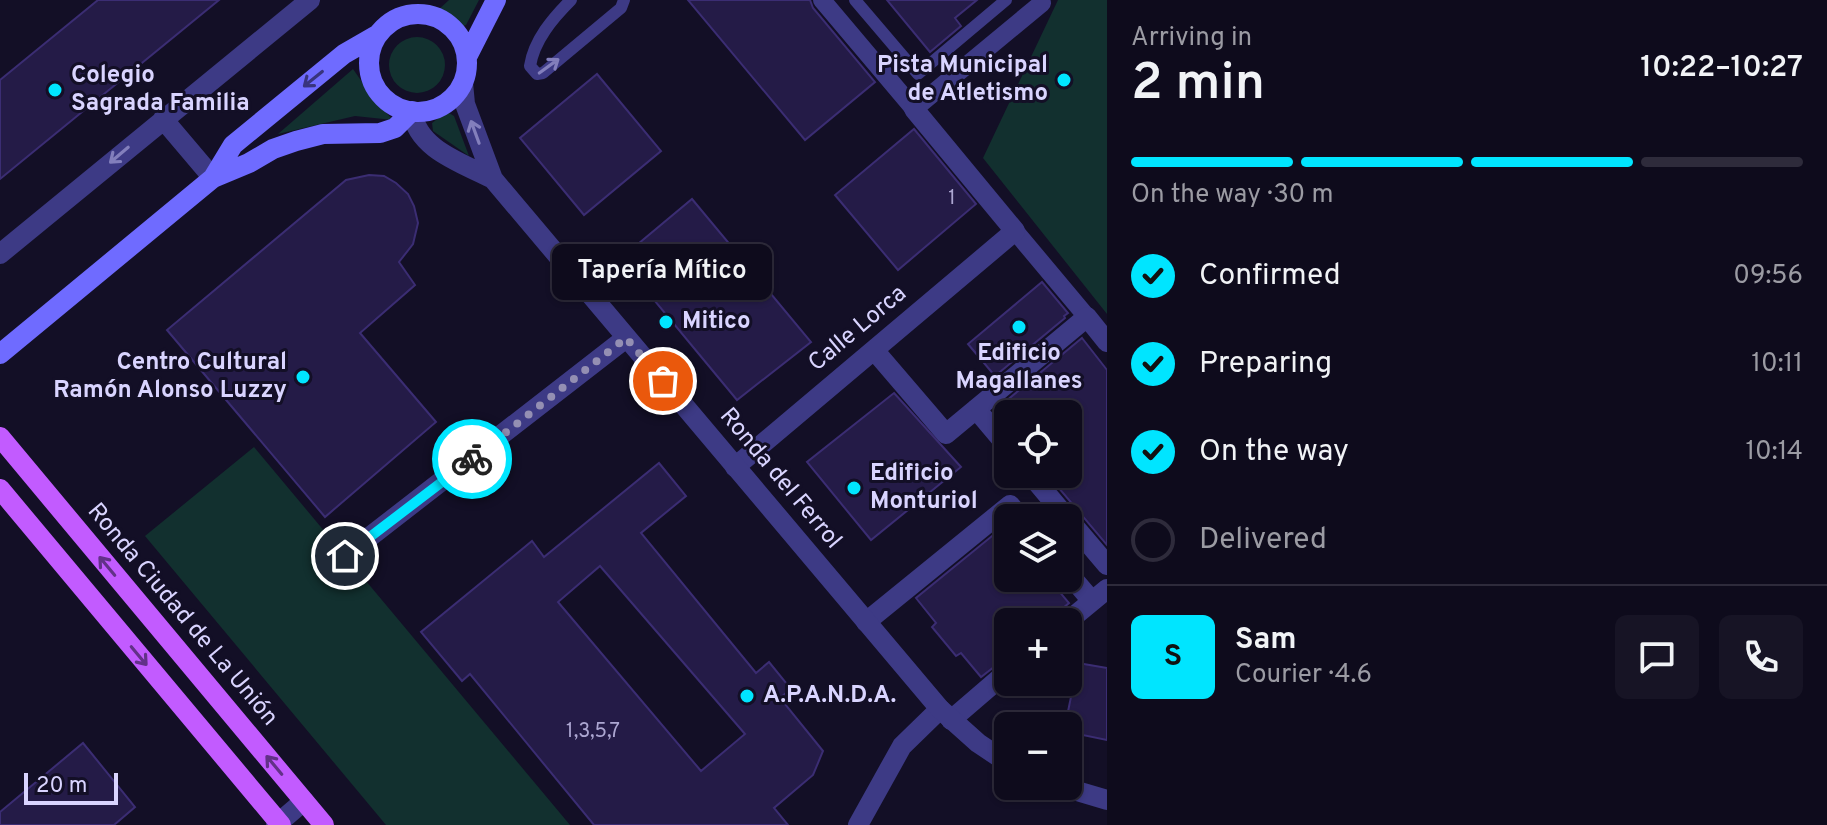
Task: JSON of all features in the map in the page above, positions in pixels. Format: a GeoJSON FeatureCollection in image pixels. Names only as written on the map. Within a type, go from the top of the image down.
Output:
{"type":"FeatureCollection","features":[{"type":"Feature","properties":{"kind":"main road"},"geometry":{"type":"LineString","coordinates":[[213,178],[233,145],[344,54],[400,17],[415,0]]}},
{"type":"Feature","properties":{"kind":"main road"},"geometry":{"type":"LineString","coordinates":[[377,35],[369,59],[373,83],[389,102],[422,112],[442,106],[458,92],[463,83],[467,57],[496,0]]}},
{"type":"Feature","properties":{"kind":"main road"},"geometry":{"type":"LineString","coordinates":[[400,17],[426,14],[449,24],[464,45],[467,57]]}},
{"type":"Feature","properties":{"kind":"main road"},"geometry":{"type":"LineString","coordinates":[[0,354],[213,178],[296,141],[323,134],[380,133],[395,128],[412,111]]}},
{"type":"Feature","properties":{"kind":"main road","name":"Ronda Ciudad de La Unión"},"geometry":{"type":"LineString","coordinates":[[0,437],[324,825]]}},
{"type":"Feature","properties":{"kind":"main road"},"geometry":{"type":"LineString","coordinates":[[0,489],[279,824]]}},
{"type":"Feature","properties":{"kind":"street"},"geometry":{"type":"LineString","coordinates":[[0,254],[310,0]]}},
{"type":"Feature","properties":{"kind":"street"},"geometry":{"type":"LineString","coordinates":[[822,0],[1107,342]]}},
{"type":"Feature","properties":{"kind":"street"},"geometry":{"type":"LineString","coordinates":[[914,109],[1042,3]]}},
{"type":"Feature","properties":{"kind":"street","name":"Ronda del Ferrol"},"geometry":{"type":"LineString","coordinates":[[463,83],[465,104],[493,179],[945,714],[994,754]]}},
{"type":"Feature","properties":{"kind":"street","name":"Ronda del Ferrol"},"geometry":{"type":"LineString","coordinates":[[412,111],[418,132],[428,145],[493,179]]}},
{"type":"Feature","properties":{"kind":"street"},"geometry":{"type":"LineString","coordinates":[[163,119],[213,178]]}},
{"type":"Feature","properties":{"kind":"street","name":"Calle Lorca"},"geometry":{"type":"LineString","coordinates":[[735,467],[1015,231]]}},
{"type":"Feature","properties":{"kind":"street"},"geometry":{"type":"LineString","coordinates":[[874,350],[946,434],[1087,317]]}},
{"type":"Feature","properties":{"kind":"street"},"geometry":{"type":"LineString","coordinates":[[345,556],[626,338]]}},
{"type":"Feature","properties":{"kind":"street"},"geometry":{"type":"LineString","coordinates":[[976,409],[994,430]]}},
{"type":"Feature","properties":{"kind":"street"},"geometry":{"type":"LineString","coordinates":[[1042,488],[1056,504]]}},
{"type":"Feature","properties":{"kind":"street"},"geometry":{"type":"LineString","coordinates":[[866,622],[994,518]]}},
{"type":"Feature","properties":{"kind":"street"},"geometry":{"type":"LineString","coordinates":[[1082,535],[1107,565]]}},
{"type":"Feature","properties":{"kind":"street"},"geometry":{"type":"LineString","coordinates":[[1082,583],[1100,595],[1082,610]]}},
{"type":"Feature","properties":{"kind":"street"},"geometry":{"type":"LineString","coordinates":[[858,825],[902,746],[994,681]]}},
{"type":"Feature","properties":{"kind":"street"},"geometry":{"type":"LineString","coordinates":[[1082,793],[1107,800]]}},
{"type":"Feature","properties":{"kind":"street"},"geometry":{"type":"LineString","coordinates":[[279,824],[304,801]]}},
{"type":"Feature","properties":{"kind":"lane"},"geometry":{"type":"LineString","coordinates":[[571,0],[553,19],[535,51],[530,66],[537,74],[543,73],[621,8],[624,0]]}},
{"type":"Feature","properties":{"kind":"lane"},"geometry":{"type":"LineString","coordinates":[[855,0],[918,74],[1006,0]]}},
{"type":"Feature","properties":{"kind":"green space"},"geometry":{"type":"Polygon","coordinates":[[[449,0],[479,0],[466,25],[460,27],[437,11],[449,0]]]}},
{"type":"Feature","properties":{"kind":"green space","name":"Pista Municipal de Atletismo"},"geometry":{"type":"Polygon","coordinates":[[[1058,0],[1107,0],[1107,314],[983,158],[1058,0]]]}},
{"type":"Feature","properties":{"kind":"green space"},"geometry":{"type":"Polygon","coordinates":[[[417,37],[437,45],[445,65],[437,85],[417,93],[397,85],[389,65],[397,45],[417,37]]]}},
{"type":"Feature","properties":{"kind":"green space"},"geometry":{"type":"Polygon","coordinates":[[[353,69],[393,120],[355,116],[278,134],[353,69]]]}},
{"type":"Feature","properties":{"kind":"green space"},"geometry":{"type":"Polygon","coordinates":[[[449,113],[454,116],[469,156],[433,131],[432,123],[449,113]]]}},
{"type":"Feature","properties":{"kind":"green space"},"geometry":{"type":"Polygon","coordinates":[[[254,447],[570,825],[386,825],[145,536],[254,447]]]}},
{"type":"Feature","properties":{"kind":"building","name":"Colegio Sagrada Familia"},"geometry":{"type":"Polygon","coordinates":[[[98,0],[219,0],[0,179],[0,80],[98,0]]]}},
{"type":"Feature","properties":{"kind":"building"},"geometry":{"type":"Polygon","coordinates":[[[688,0],[810,0],[813,8],[875,82],[805,140],[688,0]]]}},
{"type":"Feature","properties":{"kind":"building"},"geometry":{"type":"Polygon","coordinates":[[[887,0],[977,0],[955,18],[961,26],[930,52],[887,0]]]}},
{"type":"Feature","properties":{"kind":"building"},"geometry":{"type":"Polygon","coordinates":[[[597,74],[661,151],[584,215],[520,138],[597,74]]]}},
{"type":"Feature","properties":{"kind":"building"},"geometry":{"type":"Polygon","coordinates":[[[914,129],[976,204],[898,270],[835,195],[914,129]]]}},
{"type":"Feature","properties":{"kind":"building","name":"Centro Cultural Ramón Alonso Luzzy"},"geometry":{"type":"Polygon","coordinates":[[[369,175],[384,176],[396,183],[408,194],[414,206],[418,223],[413,244],[399,262],[415,285],[360,333],[436,422],[325,517],[167,330],[346,180],[369,175]]]}},
{"type":"Feature","properties":{"kind":"building"},"geometry":{"type":"Polygon","coordinates":[[[692,199],[811,342],[737,400],[620,259],[692,199]]]}},
{"type":"Feature","properties":{"kind":"building","name":"Edificio Magallanes"},"geometry":{"type":"Polygon","coordinates":[[[1042,282],[1068,313],[995,376],[968,344],[1042,282]]]}},
{"type":"Feature","properties":{"kind":"building"},"geometry":{"type":"Polygon","coordinates":[[[1082,338],[1107,370],[1107,545],[1082,515],[1082,504],[1072,504],[1059,488],[1082,488],[1082,400],[1007,400],[1082,338]]]}},
{"type":"Feature","properties":{"kind":"building"},"geometry":{"type":"Polygon","coordinates":[[[894,393],[961,467],[871,540],[807,462],[894,393]]]}},
{"type":"Feature","properties":{"kind":"building"},"geometry":{"type":"Polygon","coordinates":[[[659,463],[686,496],[641,533],[756,673],[769,662],[791,689],[780,698],[823,751],[813,775],[774,808],[788,825],[594,825],[470,674],[462,681],[421,632],[532,541],[544,557],[659,463]],[[600,566],[558,602],[701,771],[745,734],[600,566]]]}},
{"type":"Feature","properties":{"kind":"building"},"geometry":{"type":"Polygon","coordinates":[[[994,534],[994,592],[1060,592],[1069,603],[1063,608],[994,608],[994,667],[981,677],[961,653],[956,656],[932,627],[936,623],[916,598],[994,534]]]}},
{"type":"Feature","properties":{"kind":"building"},"geometry":{"type":"Polygon","coordinates":[[[1082,664],[1107,668],[1107,740],[1082,735],[1082,712],[1068,712],[1071,696],[1082,696],[1082,664]]]}},
{"type":"Feature","properties":{"kind":"building"},"geometry":{"type":"Polygon","coordinates":[[[83,743],[135,807],[114,825],[0,825],[0,812],[83,743]]]}},
{"type":"Feature","properties":{"kind":"way so far"},"geometry":{"type":"LineString","coordinates":[[472,459],[626,338],[663,381]]}},
{"type":"Feature","properties":{"kind":"place","name":"Pista Municipal de Atletismo"},"geometry":{"type":"Point","coordinates":[1064,80]}},
{"type":"Feature","properties":{"kind":"place","name":"Colegio Sagrada Familia"},"geometry":{"type":"Point","coordinates":[55,90]}},
{"type":"Feature","properties":{"kind":"place","name":"Mitico"},"geometry":{"type":"Point","coordinates":[666,322]}},
{"type":"Feature","properties":{"kind":"place","name":"Edificio Magallanes"},"geometry":{"type":"Point","coordinates":[1019,327]}},
{"type":"Feature","properties":{"kind":"place","name":"Centro Cultural Ramón Alonso Luzzy"},"geometry":{"type":"Point","coordinates":[303,377]}},
{"type":"Feature","properties":{"kind":"place","name":"Tapería Mítico"},"geometry":{"type":"Point","coordinates":[663,381]}},
{"type":"Feature","properties":{"kind":"place","name":"Edificio Monturiol"},"geometry":{"type":"Point","coordinates":[854,488]}},
{"type":"Feature","properties":{"kind":"place","name":"A.P.A.N.D.A."},"geometry":{"type":"Point","coordinates":[747,696]}},
{"type":"Feature","properties":{"kind":"route"},"geometry":{"type":"LineString","coordinates":[[345,556],[472,459]]}}]}
